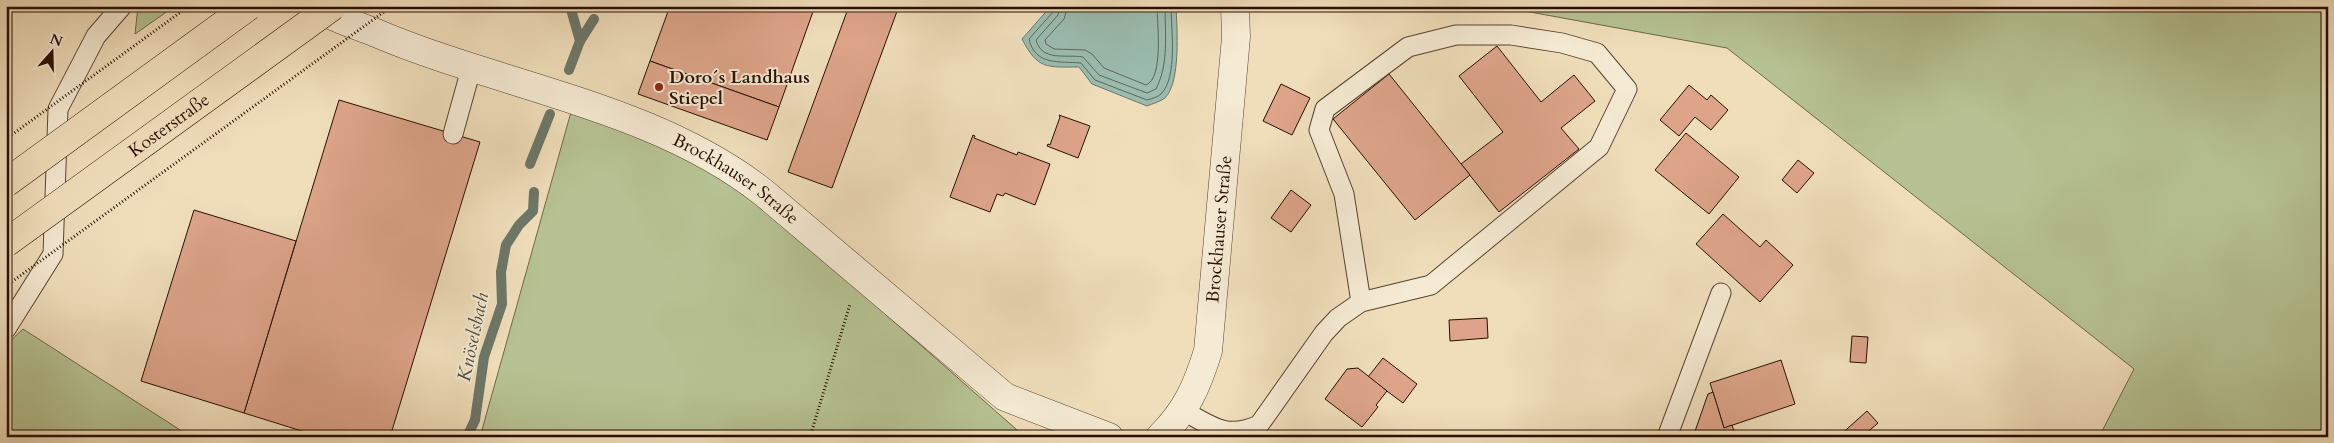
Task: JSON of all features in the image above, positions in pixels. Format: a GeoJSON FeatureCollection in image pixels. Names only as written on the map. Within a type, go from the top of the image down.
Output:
{"type":"FeatureCollection","features":[{"type":"Feature","properties":{"kind":"main road"},"geometry":{"type":"LineString","coordinates":[[6,182],[249,6]]}},
{"type":"Feature","properties":{"kind":"main road","name":"Kosterstraße"},"geometry":{"type":"LineString","coordinates":[[6,243],[333,6]]}},
{"type":"Feature","properties":{"kind":"street","name":"Brockhauser Straße"},"geometry":{"type":"LineString","coordinates":[[313,6],[411,48],[646,126],[706,154],[744,177],[1006,397],[1109,437]]}},
{"type":"Feature","properties":{"kind":"street","name":"Brockhauser Straße"},"geometry":{"type":"LineString","coordinates":[[1160,437],[1182,410],[1197,387],[1208,351],[1236,37],[1235,6]]}},
{"type":"Feature","properties":{"kind":"lane"},"geometry":{"type":"LineString","coordinates":[[6,328],[53,254],[58,109],[96,36],[122,6]]}},
{"type":"Feature","properties":{"kind":"lane"},"geometry":{"type":"LineString","coordinates":[[1182,410],[1226,433],[1244,432],[1259,425],[1324,333],[1338,318],[1361,302],[1431,285],[1599,147],[1626,89],[1597,54],[1562,43],[1511,35],[1456,35],[1408,47],[1326,109],[1318,130],[1344,194],[1361,302]]}},
{"type":"Feature","properties":{"kind":"lane"},"geometry":{"type":"LineString","coordinates":[[453,134],[472,69]]}},
{"type":"Feature","properties":{"kind":"lane"},"geometry":{"type":"LineString","coordinates":[[1667,437],[1721,293]]}},
{"type":"Feature","properties":{"kind":"path"},"geometry":{"type":"LineString","coordinates":[[6,140],[189,6]]}},
{"type":"Feature","properties":{"kind":"path"},"geometry":{"type":"LineString","coordinates":[[6,286],[392,6]]}},
{"type":"Feature","properties":{"kind":"path"},"geometry":{"type":"LineString","coordinates":[[810,437],[859,272]]}},
{"type":"Feature","properties":{"kind":"green space"},"geometry":{"type":"Polygon","coordinates":[[[138,6],[175,6],[135,34],[138,6]]]}},
{"type":"Feature","properties":{"kind":"green space"},"geometry":{"type":"Polygon","coordinates":[[[1497,6],[2328,6],[2328,437],[2099,437],[2134,369],[1727,48],[1497,6]]]}},
{"type":"Feature","properties":{"kind":"green space"},"geometry":{"type":"Polygon","coordinates":[[[571,112],[645,138],[732,179],[1025,437],[480,437],[571,112]]]}},
{"type":"Feature","properties":{"kind":"green space"},"geometry":{"type":"Polygon","coordinates":[[[23,329],[191,437],[6,437],[6,345],[23,329]]]}},
{"type":"Feature","properties":{"kind":"water"},"geometry":{"type":"Polygon","coordinates":[[[1051,6],[1176,6],[1176,68],[1174,80],[1165,98],[1147,106],[1092,84],[1079,67],[1044,65],[1039,61],[1033,56],[1022,39],[1051,6]]]}},
{"type":"Feature","properties":{"kind":"building"},"geometry":{"type":"Polygon","coordinates":[[[670,6],[815,6],[779,107],[650,61],[670,6]]]}},
{"type":"Feature","properties":{"kind":"building"},"geometry":{"type":"Polygon","coordinates":[[[849,6],[899,6],[832,188],[788,172],[849,6]]]}},
{"type":"Feature","properties":{"kind":"building"},"geometry":{"type":"Polygon","coordinates":[[[1497,46],[1541,102],[1574,75],[1595,101],[1561,128],[1579,149],[1499,212],[1461,164],[1503,132],[1459,76],[1497,46]]]}},
{"type":"Feature","properties":{"kind":"building"},"geometry":{"type":"Polygon","coordinates":[[[650,61],[779,107],[767,140],[638,94],[650,61]]]}},
{"type":"Feature","properties":{"kind":"building"},"geometry":{"type":"Polygon","coordinates":[[[1389,74],[1470,175],[1415,220],[1333,119],[1389,74]]]}},
{"type":"Feature","properties":{"kind":"building"},"geometry":{"type":"Polygon","coordinates":[[[1281,84],[1310,98],[1292,135],[1263,121],[1281,84]]]}},
{"type":"Feature","properties":{"kind":"building"},"geometry":{"type":"Polygon","coordinates":[[[1689,85],[1707,100],[1711,95],[1728,110],[1711,130],[1695,117],[1679,136],[1660,120],[1689,85]]]}},
{"type":"Feature","properties":{"kind":"building"},"geometry":{"type":"Polygon","coordinates":[[[339,100],[480,142],[390,437],[321,437],[244,413],[339,100]]]}},
{"type":"Feature","properties":{"kind":"building"},"geometry":{"type":"Polygon","coordinates":[[[1059,115],[1090,126],[1078,158],[1047,146],[1048,144],[1050,145],[1060,117],[1059,115]]]}},
{"type":"Feature","properties":{"kind":"building"},"geometry":{"type":"Polygon","coordinates":[[[1686,133],[1739,177],[1709,214],[1655,170],[1686,133]]]}},
{"type":"Feature","properties":{"kind":"building"},"geometry":{"type":"Polygon","coordinates":[[[973,135],[975,136],[974,138],[1017,155],[1018,152],[1050,164],[1035,205],[1005,193],[1003,196],[997,194],[990,212],[950,197],[973,135]]]}},
{"type":"Feature","properties":{"kind":"building"},"geometry":{"type":"Polygon","coordinates":[[[1798,160],[1814,173],[1797,193],[1782,180],[1798,160]]]}},
{"type":"Feature","properties":{"kind":"building"},"geometry":{"type":"Polygon","coordinates":[[[1291,190],[1311,205],[1291,232],[1271,218],[1291,190]]]}},
{"type":"Feature","properties":{"kind":"building"},"geometry":{"type":"Polygon","coordinates":[[[194,210],[296,241],[244,413],[141,381],[194,210]]]}},
{"type":"Feature","properties":{"kind":"building"},"geometry":{"type":"Polygon","coordinates":[[[1723,214],[1760,247],[1766,240],[1793,265],[1760,302],[1696,244],[1723,214]]]}},
{"type":"Feature","properties":{"kind":"building"},"geometry":{"type":"Polygon","coordinates":[[[1487,318],[1488,338],[1450,341],[1449,320],[1487,318]]]}},
{"type":"Feature","properties":{"kind":"building"},"geometry":{"type":"Polygon","coordinates":[[[1852,336],[1868,337],[1866,363],[1850,362],[1852,336]]]}},
{"type":"Feature","properties":{"kind":"building"},"geometry":{"type":"Polygon","coordinates":[[[1383,358],[1417,384],[1403,403],[1368,377],[1383,358]]]}},
{"type":"Feature","properties":{"kind":"building"},"geometry":{"type":"Polygon","coordinates":[[[1781,360],[1795,404],[1724,428],[1710,383],[1781,360]]]}},
{"type":"Feature","properties":{"kind":"building"},"geometry":{"type":"Polygon","coordinates":[[[1358,368],[1387,391],[1376,405],[1378,407],[1362,427],[1325,399],[1347,369],[1358,368]]]}},
{"type":"Feature","properties":{"kind":"building"},"geometry":{"type":"Polygon","coordinates":[[[1713,392],[1724,428],[1732,425],[1736,437],[1693,437],[1708,394],[1713,392]]]}},
{"type":"Feature","properties":{"kind":"building"},"geometry":{"type":"Polygon","coordinates":[[[1867,411],[1878,423],[1862,437],[1838,437],[1867,411]]]}},
{"type":"Feature","properties":{"kind":"waterway","name":"Knöselsbach"},"geometry":{"type":"LineString","coordinates":[[569,70],[580,41],[570,6]]}},
{"type":"Feature","properties":{"kind":"waterway"},"geometry":{"type":"LineString","coordinates":[[580,41],[594,19]]}},
{"type":"Feature","properties":{"kind":"waterway","name":"Knöselsbach"},"geometry":{"type":"LineString","coordinates":[[530,164],[550,114]]}},
{"type":"Feature","properties":{"kind":"waterway","name":"Knöselsbach"},"geometry":{"type":"LineString","coordinates":[[467,437],[475,420],[484,357],[502,304],[501,272],[506,245],[519,225],[533,211],[534,192]]}},
{"type":"Feature","properties":{"kind":"place","name":"Doro´s Landhaus Stiepel"},"geometry":{"type":"Point","coordinates":[659,87]}}]}
